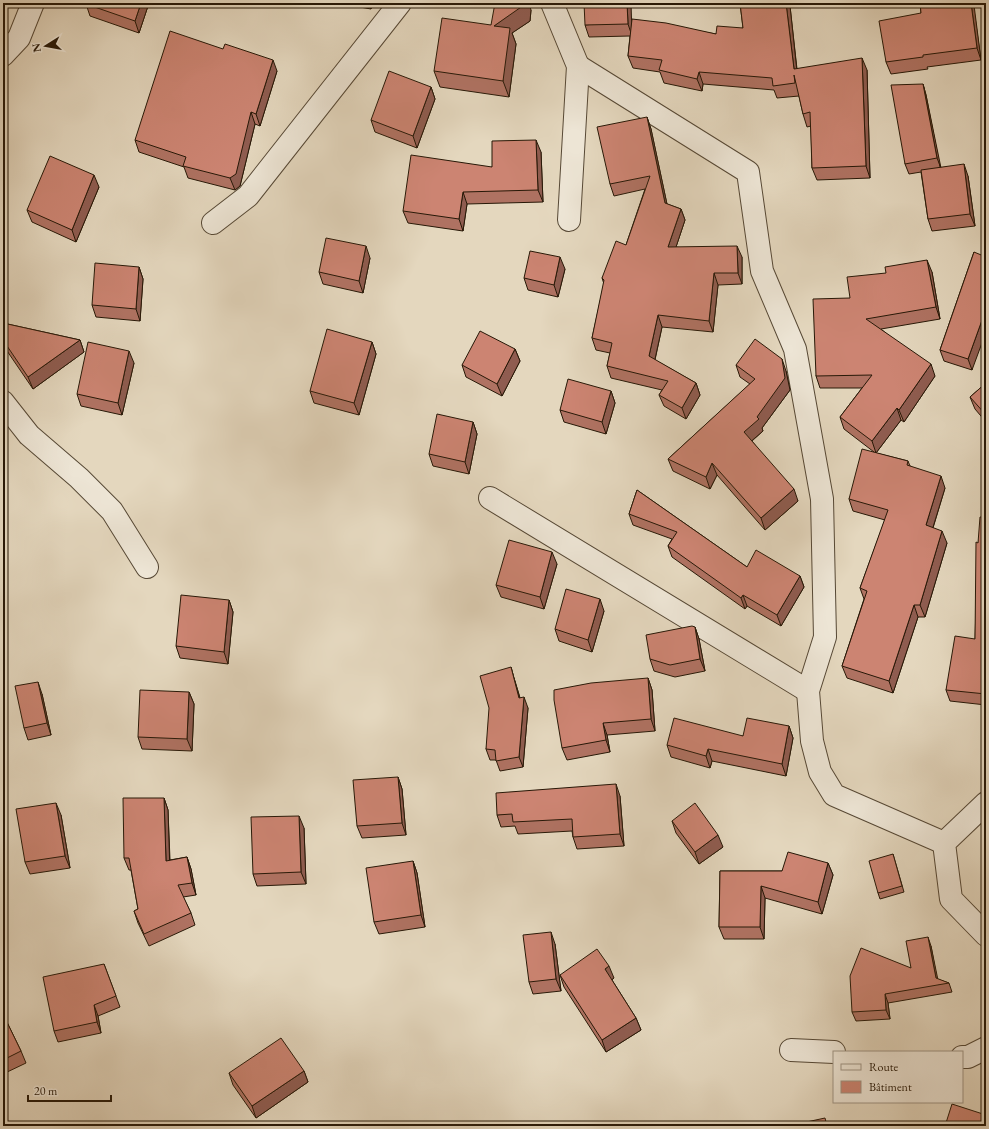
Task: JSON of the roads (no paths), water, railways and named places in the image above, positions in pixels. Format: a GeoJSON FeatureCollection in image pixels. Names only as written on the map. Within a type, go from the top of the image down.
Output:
{"type":"FeatureCollection","features":[{"type":"Feature","properties":{"kind":"street"},"geometry":{"type":"LineString","coordinates":[[3,55],[19,38],[33,3]]}},
{"type":"Feature","properties":{"kind":"street"},"geometry":{"type":"LineString","coordinates":[[213,223],[248,196],[400,3]]}},
{"type":"Feature","properties":{"kind":"street"},"geometry":{"type":"LineString","coordinates":[[552,3],[578,66],[569,220]]}},
{"type":"Feature","properties":{"kind":"street"},"geometry":{"type":"LineString","coordinates":[[578,66],[748,172],[762,271],[795,349],[822,499],[825,637],[808,691],[812,741],[820,772],[834,795],[944,843]]}},
{"type":"Feature","properties":{"kind":"street"},"geometry":{"type":"LineString","coordinates":[[3,402],[29,435],[79,478],[112,511],[147,567]]}},
{"type":"Feature","properties":{"kind":"street"},"geometry":{"type":"LineString","coordinates":[[490,498],[808,691]]}},
{"type":"Feature","properties":{"kind":"street"},"geometry":{"type":"LineString","coordinates":[[944,843],[986,803]]}},
{"type":"Feature","properties":{"kind":"street"},"geometry":{"type":"LineString","coordinates":[[944,843],[951,898],[986,935]]}},
{"type":"Feature","properties":{"kind":"street"},"geometry":{"type":"LineString","coordinates":[[963,1057],[968,1057],[986,1048]]}},
{"type":"Feature","properties":{"kind":"street"},"geometry":{"type":"LineString","coordinates":[[791,1050],[833,1052]]}}]}
